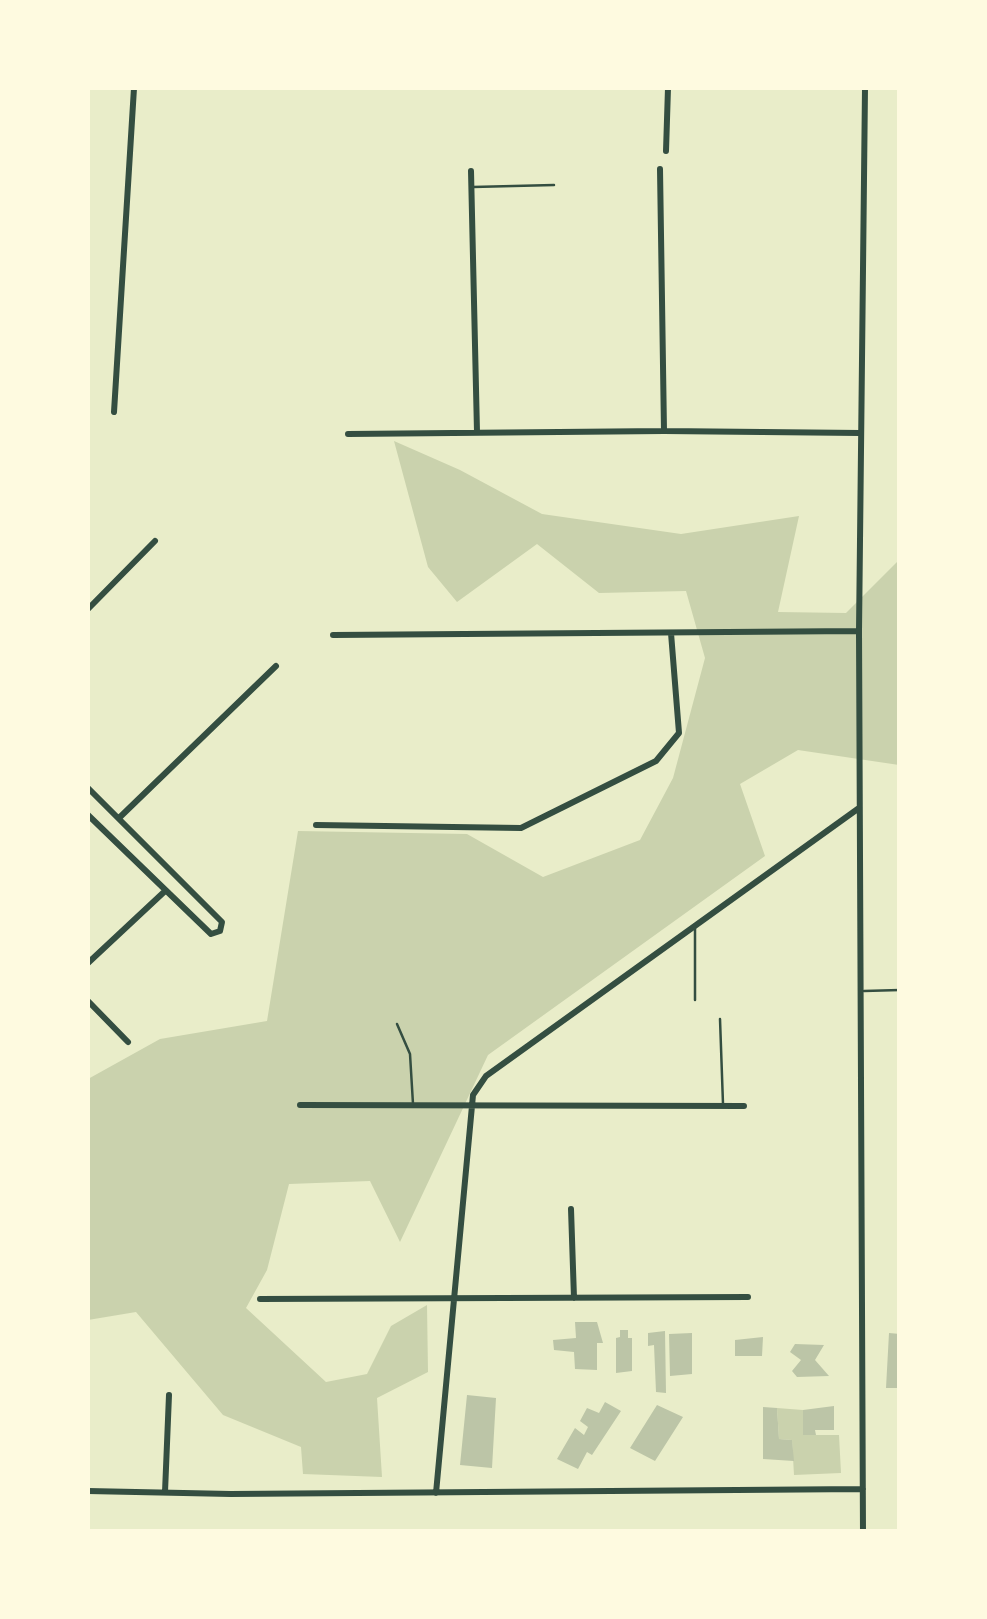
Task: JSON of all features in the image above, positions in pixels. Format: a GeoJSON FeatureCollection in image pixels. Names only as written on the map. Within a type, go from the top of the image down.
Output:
{"type":"FeatureCollection","features":[{"type":"Feature","properties":{"kind":"street"},"geometry":{"type":"LineString","coordinates":[[114,412],[134,88]]}},
{"type":"Feature","properties":{"kind":"street"},"geometry":{"type":"LineString","coordinates":[[666,150],[668,88]]}},
{"type":"Feature","properties":{"kind":"street"},"geometry":{"type":"LineString","coordinates":[[863,1532],[859,631],[866,88]]}},
{"type":"Feature","properties":{"kind":"street"},"geometry":{"type":"LineString","coordinates":[[660,169],[664,431]]}},
{"type":"Feature","properties":{"kind":"street"},"geometry":{"type":"LineString","coordinates":[[471,171],[476,432]]}},
{"type":"Feature","properties":{"kind":"street"},"geometry":{"type":"LineString","coordinates":[[348,434],[860,433]]}},
{"type":"Feature","properties":{"kind":"street"},"geometry":{"type":"LineString","coordinates":[[88,609],[155,542]]}},
{"type":"Feature","properties":{"kind":"street"},"geometry":{"type":"LineString","coordinates":[[333,635],[859,631]]}},
{"type":"Feature","properties":{"kind":"street"},"geometry":{"type":"LineString","coordinates":[[316,826],[521,828],[656,761],[679,734],[671,633]]}},
{"type":"Feature","properties":{"kind":"street"},"geometry":{"type":"LineString","coordinates":[[118,818],[276,666]]}},
{"type":"Feature","properties":{"kind":"street"},"geometry":{"type":"LineString","coordinates":[[88,788],[222,922],[220,931],[211,934],[88,815]]}},
{"type":"Feature","properties":{"kind":"street"},"geometry":{"type":"LineString","coordinates":[[436,1493],[473,1095],[486,1076],[859,808]]}},
{"type":"Feature","properties":{"kind":"street"},"geometry":{"type":"LineString","coordinates":[[88,963],[164,892]]}},
{"type":"Feature","properties":{"kind":"street"},"geometry":{"type":"LineString","coordinates":[[88,1001],[128,1042]]}},
{"type":"Feature","properties":{"kind":"street"},"geometry":{"type":"LineString","coordinates":[[300,1106],[744,1106]]}},
{"type":"Feature","properties":{"kind":"street"},"geometry":{"type":"LineString","coordinates":[[571,1209],[574,1298]]}},
{"type":"Feature","properties":{"kind":"street"},"geometry":{"type":"LineString","coordinates":[[260,1299],[748,1298]]}},
{"type":"Feature","properties":{"kind":"street"},"geometry":{"type":"LineString","coordinates":[[166,1492],[169,1394]]}},
{"type":"Feature","properties":{"kind":"street"},"geometry":{"type":"LineString","coordinates":[[88,1490],[436,1493],[864,1489]]}},
{"type":"Feature","properties":{"kind":"lane"},"geometry":{"type":"LineString","coordinates":[[471,187],[554,185]]}},
{"type":"Feature","properties":{"kind":"lane"},"geometry":{"type":"LineString","coordinates":[[695,1000],[696,927]]}},
{"type":"Feature","properties":{"kind":"lane"},"geometry":{"type":"LineString","coordinates":[[862,991],[900,990]]}},
{"type":"Feature","properties":{"kind":"lane"},"geometry":{"type":"LineString","coordinates":[[720,1019],[723,1106]]}},
{"type":"Feature","properties":{"kind":"lane"},"geometry":{"type":"LineString","coordinates":[[396,1024],[410,1054],[413,1106]]}},
{"type":"Feature","properties":{"kind":"green space"},"geometry":{"type":"Polygon","coordinates":[[[394,441],[460,470],[542,514],[681,534],[799,516],[778,612],[846,613],[899,560],[899,765],[798,750],[740,784],[765,856],[488,1055],[400,1242],[370,1181],[289,1184],[267,1270],[246,1308],[326,1382],[367,1374],[391,1326],[427,1305],[428,1372],[377,1398],[382,1477],[303,1474],[301,1447],[223,1415],[136,1312],[88,1320],[88,1079],[160,1039],[267,1021],[298,831],[467,834],[543,877],[640,840],[673,778],[705,658],[686,591],[599,593],[537,544],[457,602],[428,567],[394,441]]]}},
{"type":"Feature","properties":{"kind":"green space"},"geometry":{"type":"Polygon","coordinates":[[[777,1408],[803,1410],[803,1435],[839,1435],[841,1473],[794,1475],[792,1440],[779,1439],[777,1408]]]}},
{"type":"Feature","properties":{"kind":"building"},"geometry":{"type":"Polygon","coordinates":[[[575,1322],[597,1322],[603,1343],[597,1343],[597,1370],[575,1369],[574,1352],[554,1350],[553,1340],[576,1338],[575,1322]]]}},
{"type":"Feature","properties":{"kind":"building"},"geometry":{"type":"Polygon","coordinates":[[[620,1330],[628,1330],[628,1338],[632,1338],[632,1371],[616,1373],[616,1338],[620,1337],[620,1330]]]}},
{"type":"Feature","properties":{"kind":"building"},"geometry":{"type":"Polygon","coordinates":[[[665,1331],[666,1393],[656,1392],[654,1345],[648,1346],[648,1333],[665,1331]]]}},
{"type":"Feature","properties":{"kind":"building"},"geometry":{"type":"Polygon","coordinates":[[[692,1333],[692,1374],[670,1376],[669,1334],[692,1333]]]}},
{"type":"Feature","properties":{"kind":"building"},"geometry":{"type":"Polygon","coordinates":[[[889,1333],[900,1334],[900,1388],[886,1388],[889,1333]]]}},
{"type":"Feature","properties":{"kind":"building"},"geometry":{"type":"Polygon","coordinates":[[[763,1337],[762,1356],[735,1356],[735,1340],[763,1337]]]}},
{"type":"Feature","properties":{"kind":"building"},"geometry":{"type":"Polygon","coordinates":[[[795,1344],[824,1345],[815,1360],[829,1376],[797,1377],[792,1371],[801,1360],[790,1352],[795,1344]]]}},
{"type":"Feature","properties":{"kind":"building"},"geometry":{"type":"Polygon","coordinates":[[[467,1395],[496,1398],[492,1468],[460,1465],[467,1395]]]}},
{"type":"Feature","properties":{"kind":"building"},"geometry":{"type":"Polygon","coordinates":[[[605,1402],[621,1411],[592,1455],[587,1452],[578,1469],[557,1459],[575,1428],[584,1435],[588,1427],[580,1421],[587,1408],[599,1413],[605,1402]]]}},
{"type":"Feature","properties":{"kind":"building"},"geometry":{"type":"Polygon","coordinates":[[[657,1405],[683,1417],[655,1461],[630,1448],[657,1405]]]}},
{"type":"Feature","properties":{"kind":"building"},"geometry":{"type":"Polygon","coordinates":[[[834,1406],[834,1430],[815,1430],[816,1435],[803,1435],[803,1410],[834,1406]]]}},
{"type":"Feature","properties":{"kind":"building"},"geometry":{"type":"Polygon","coordinates":[[[763,1407],[777,1408],[779,1439],[792,1440],[794,1461],[763,1459],[763,1407]]]}}]}
